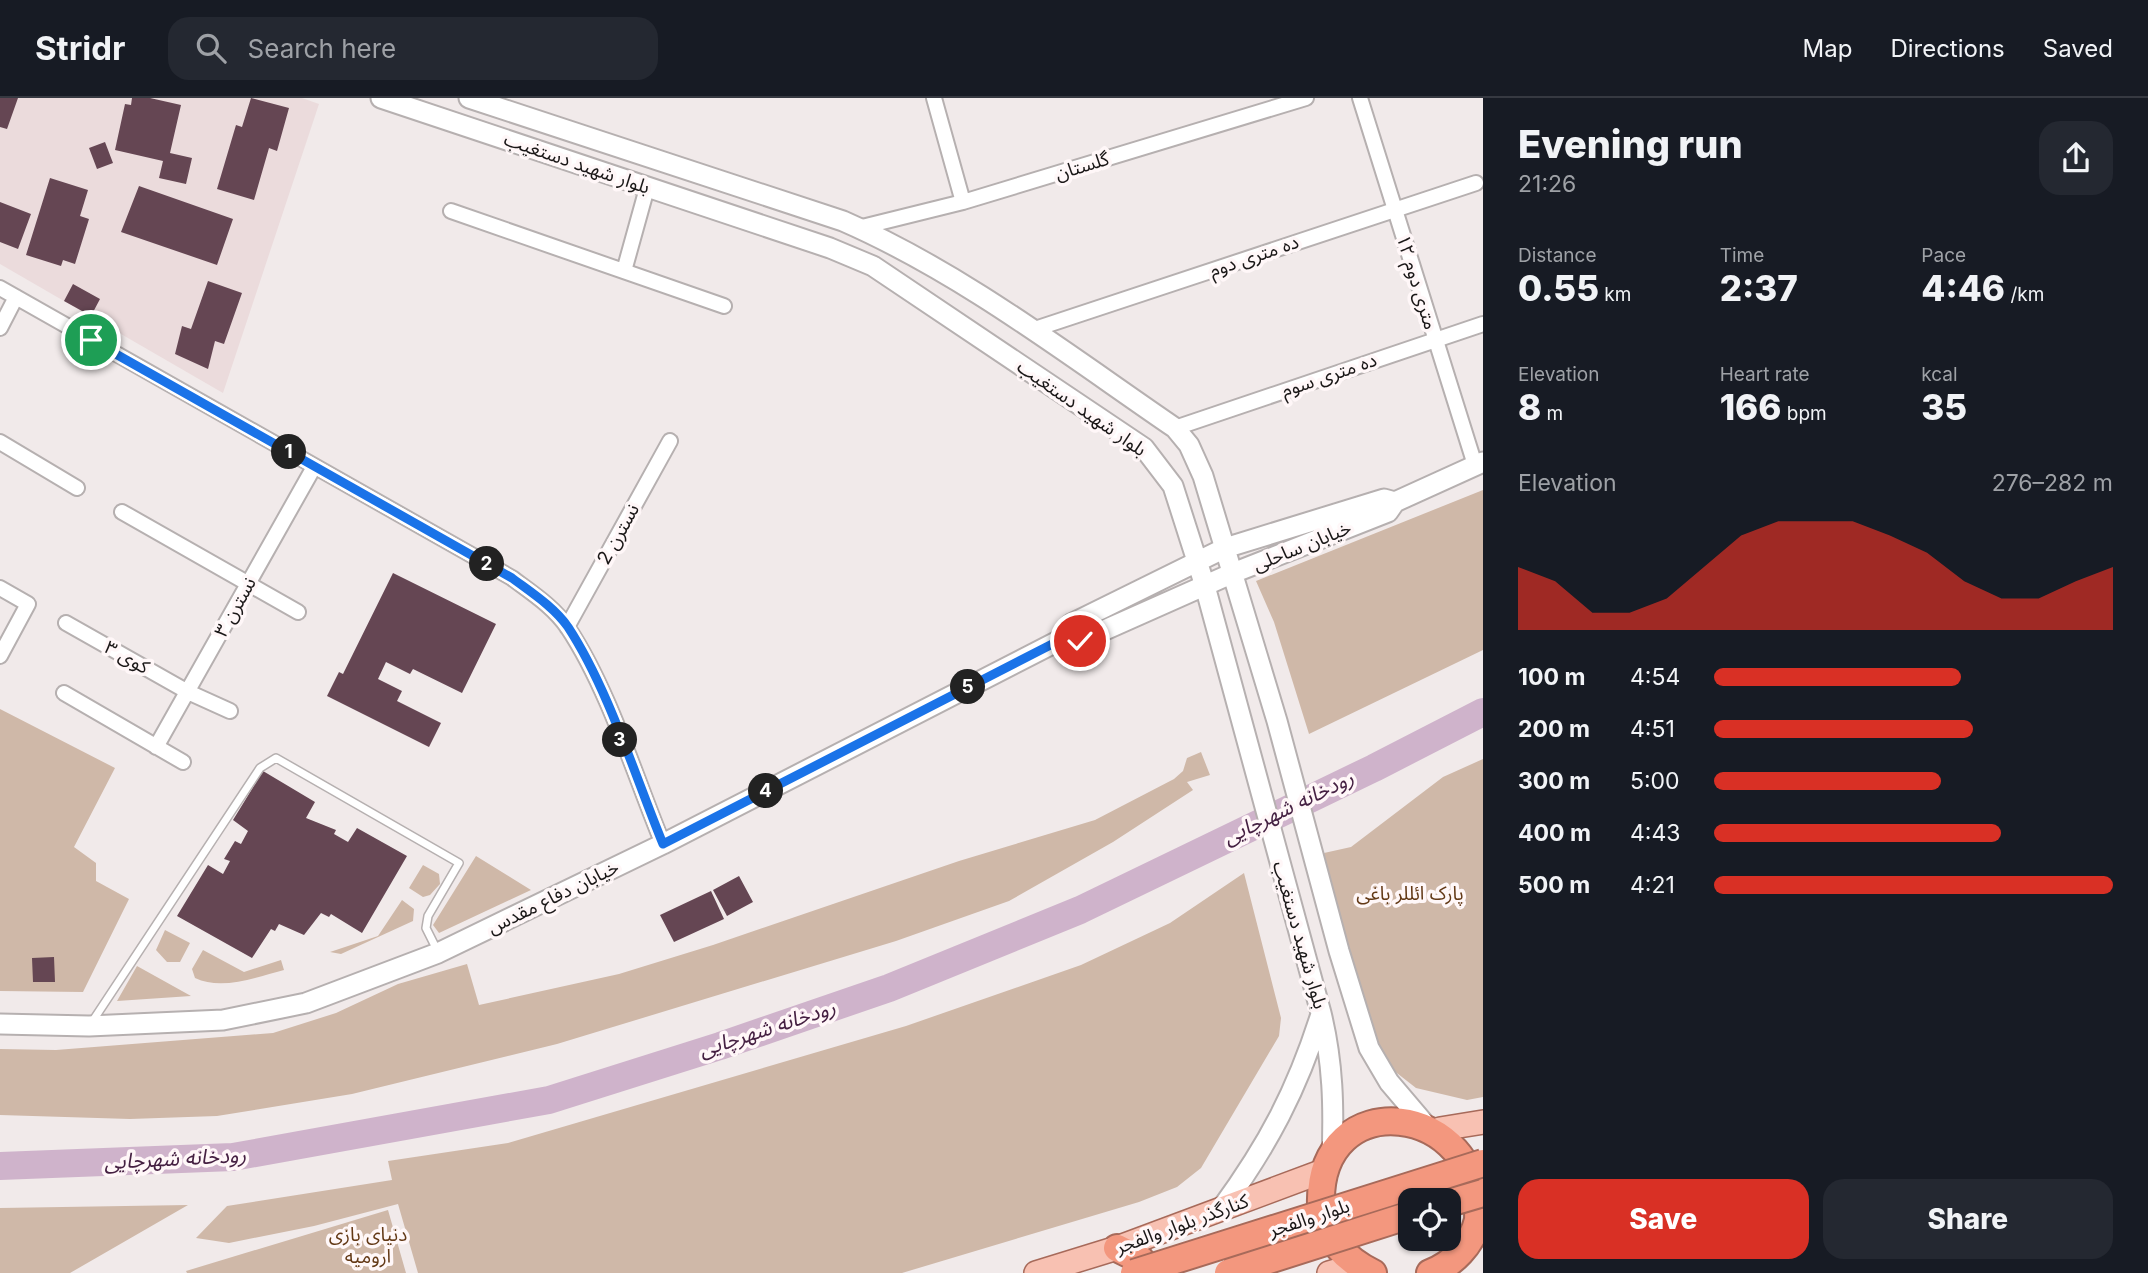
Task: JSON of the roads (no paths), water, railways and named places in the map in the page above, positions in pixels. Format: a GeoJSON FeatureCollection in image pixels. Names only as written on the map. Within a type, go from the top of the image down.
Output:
{"type":"FeatureCollection","features":[{"type":"Feature","properties":{"kind":"highway"},"geometry":{"type":"LineString","coordinates":[[1364,1269],[1339,1249],[1327,1229],[1321,1207],[1329,1164],[1346,1142],[1362,1129],[1392,1120],[1432,1126],[1454,1139],[1474,1164],[1481,1195],[1477,1230],[1457,1256],[1430,1273]]}},
{"type":"Feature","properties":{"kind":"highway","name":"بلوار والفجر"},"geometry":{"type":"LineString","coordinates":[[1134,1273],[1483,1163]]}},
{"type":"Feature","properties":{"kind":"highway"},"geometry":{"type":"LineString","coordinates":[[1461,1199],[1483,1192]]}},
{"type":"Feature","properties":{"kind":"highway","name":"بلوار والفجر"},"geometry":{"type":"LineString","coordinates":[[1228,1273],[1398,1219]]}},
{"type":"Feature","properties":{"kind":"highway"},"geometry":{"type":"LineString","coordinates":[[1117,1248],[1141,1260],[1149,1273]]}},
{"type":"Feature","properties":{"kind":"main road","name":"بلوار شهید دستغیب"},"geometry":{"type":"LineString","coordinates":[[381,98],[830,248],[873,266],[1144,448],[1173,486],[1197,560],[1321,1013],[1331,1056],[1335,1093],[1329,1164]]}},
{"type":"Feature","properties":{"kind":"main road","name":"بلوار شهید دستغیب"},"geometry":{"type":"LineString","coordinates":[[469,98],[858,228],[896,245],[1032,330],[1175,428],[1189,445],[1203,476],[1277,721],[1317,874],[1369,1048],[1389,1082],[1432,1126]]}},
{"type":"Feature","properties":{"kind":"main road","name":"خیابان ساحلی"},"geometry":{"type":"LineString","coordinates":[[1205,586],[1388,512],[1395,502],[1479,464]]}},
{"type":"Feature","properties":{"kind":"main road","name":"خیابان ساحلی"},"geometry":{"type":"LineString","coordinates":[[1197,560],[1225,548],[1384,499],[1395,502]]}},
{"type":"Feature","properties":{"kind":"main road","name":"خیابان دفاع مقدس"},"geometry":{"type":"LineString","coordinates":[[1066,637],[1070,624],[1197,560]]}},
{"type":"Feature","properties":{"kind":"main road","name":"خیابان دفاع مقدس"},"geometry":{"type":"LineString","coordinates":[[0,1024],[89,1026],[223,1020],[306,1003],[438,953],[663,844],[1066,637],[1080,641],[1205,586]]}},
{"type":"Feature","properties":{"kind":"main road"},"geometry":{"type":"LineString","coordinates":[[1222,1209],[1260,1156],[1305,1065],[1321,1013]]}},
{"type":"Feature","properties":{"kind":"main road"},"geometry":{"type":"LineString","coordinates":[[1432,1126],[1483,1122]]}},
{"type":"Feature","properties":{"kind":"main road","name":"کنارگذر بلوار والفجر"},"geometry":{"type":"LineString","coordinates":[[1036,1273],[1117,1248],[1222,1209],[1329,1164]]}},
{"type":"Feature","properties":{"kind":"main road"},"geometry":{"type":"LineString","coordinates":[[1463,1273],[1477,1230]]}},
{"type":"Feature","properties":{"kind":"main road"},"geometry":{"type":"LineString","coordinates":[[1329,1273],[1364,1269]]}},
{"type":"Feature","properties":{"kind":"street"},"geometry":{"type":"LineString","coordinates":[[934,98],[963,202]]}},
{"type":"Feature","properties":{"kind":"street","name":"گلستان"},"geometry":{"type":"LineString","coordinates":[[858,228],[963,202],[1306,98]]}},
{"type":"Feature","properties":{"kind":"street","name":"۱۲ متری دوم"},"geometry":{"type":"LineString","coordinates":[[1360,98],[1435,339],[1479,464]]}},
{"type":"Feature","properties":{"kind":"street","name":"ده متری دوم"},"geometry":{"type":"LineString","coordinates":[[1032,330],[1476,183]]}},
{"type":"Feature","properties":{"kind":"street"},"geometry":{"type":"LineString","coordinates":[[624,271],[647,188]]}},
{"type":"Feature","properties":{"kind":"street"},"geometry":{"type":"LineString","coordinates":[[451,211],[724,306]]}},
{"type":"Feature","properties":{"kind":"street"},"geometry":{"type":"LineString","coordinates":[[0,288],[512,578],[545,602],[568,626],[598,687],[663,844]]}},
{"type":"Feature","properties":{"kind":"street"},"geometry":{"type":"LineString","coordinates":[[0,328],[16,298]]}},
{"type":"Feature","properties":{"kind":"street","name":"ده متری سوم"},"geometry":{"type":"LineString","coordinates":[[1175,428],[1483,324]]}},
{"type":"Feature","properties":{"kind":"street","name":"نسترن 2"},"geometry":{"type":"LineString","coordinates":[[568,626],[670,441]]}},
{"type":"Feature","properties":{"kind":"street"},"geometry":{"type":"LineString","coordinates":[[0,442],[77,488]]}},
{"type":"Feature","properties":{"kind":"street","name":"نسترن ۳"},"geometry":{"type":"LineString","coordinates":[[156,747],[314,467]]}},
{"type":"Feature","properties":{"kind":"street"},"geometry":{"type":"LineString","coordinates":[[122,512],[298,612]]}},
{"type":"Feature","properties":{"kind":"street"},"geometry":{"type":"LineString","coordinates":[[0,589],[28,604],[0,656]]}},
{"type":"Feature","properties":{"kind":"street","name":"کوی ۳"},"geometry":{"type":"LineString","coordinates":[[66,623],[188,691],[230,711]]}},
{"type":"Feature","properties":{"kind":"street"},"geometry":{"type":"LineString","coordinates":[[64,692],[183,762]]}},
{"type":"Feature","properties":{"kind":"lane"},"geometry":{"type":"LineString","coordinates":[[89,1026],[260,768],[276,758],[459,863],[428,916],[426,928],[438,953]]}},
{"type":"Feature","properties":{"kind":"waterway","name":"رودخانه شهرچایی"},"geometry":{"type":"LineString","coordinates":[[0,1166],[233,1157],[549,1100],[720,1046],[889,988],[1080,910],[1374,768],[1483,712]]}},
{"type":"Feature","properties":{"kind":"park label","name":"پارک ائللر باغی"},"geometry":{"type":"Point","coordinates":[1410,893]}},
{"type":"Feature","properties":{"kind":"park label","name":"دنیای بازی ارومیه"},"geometry":{"type":"Point","coordinates":[368,1245]}}]}
